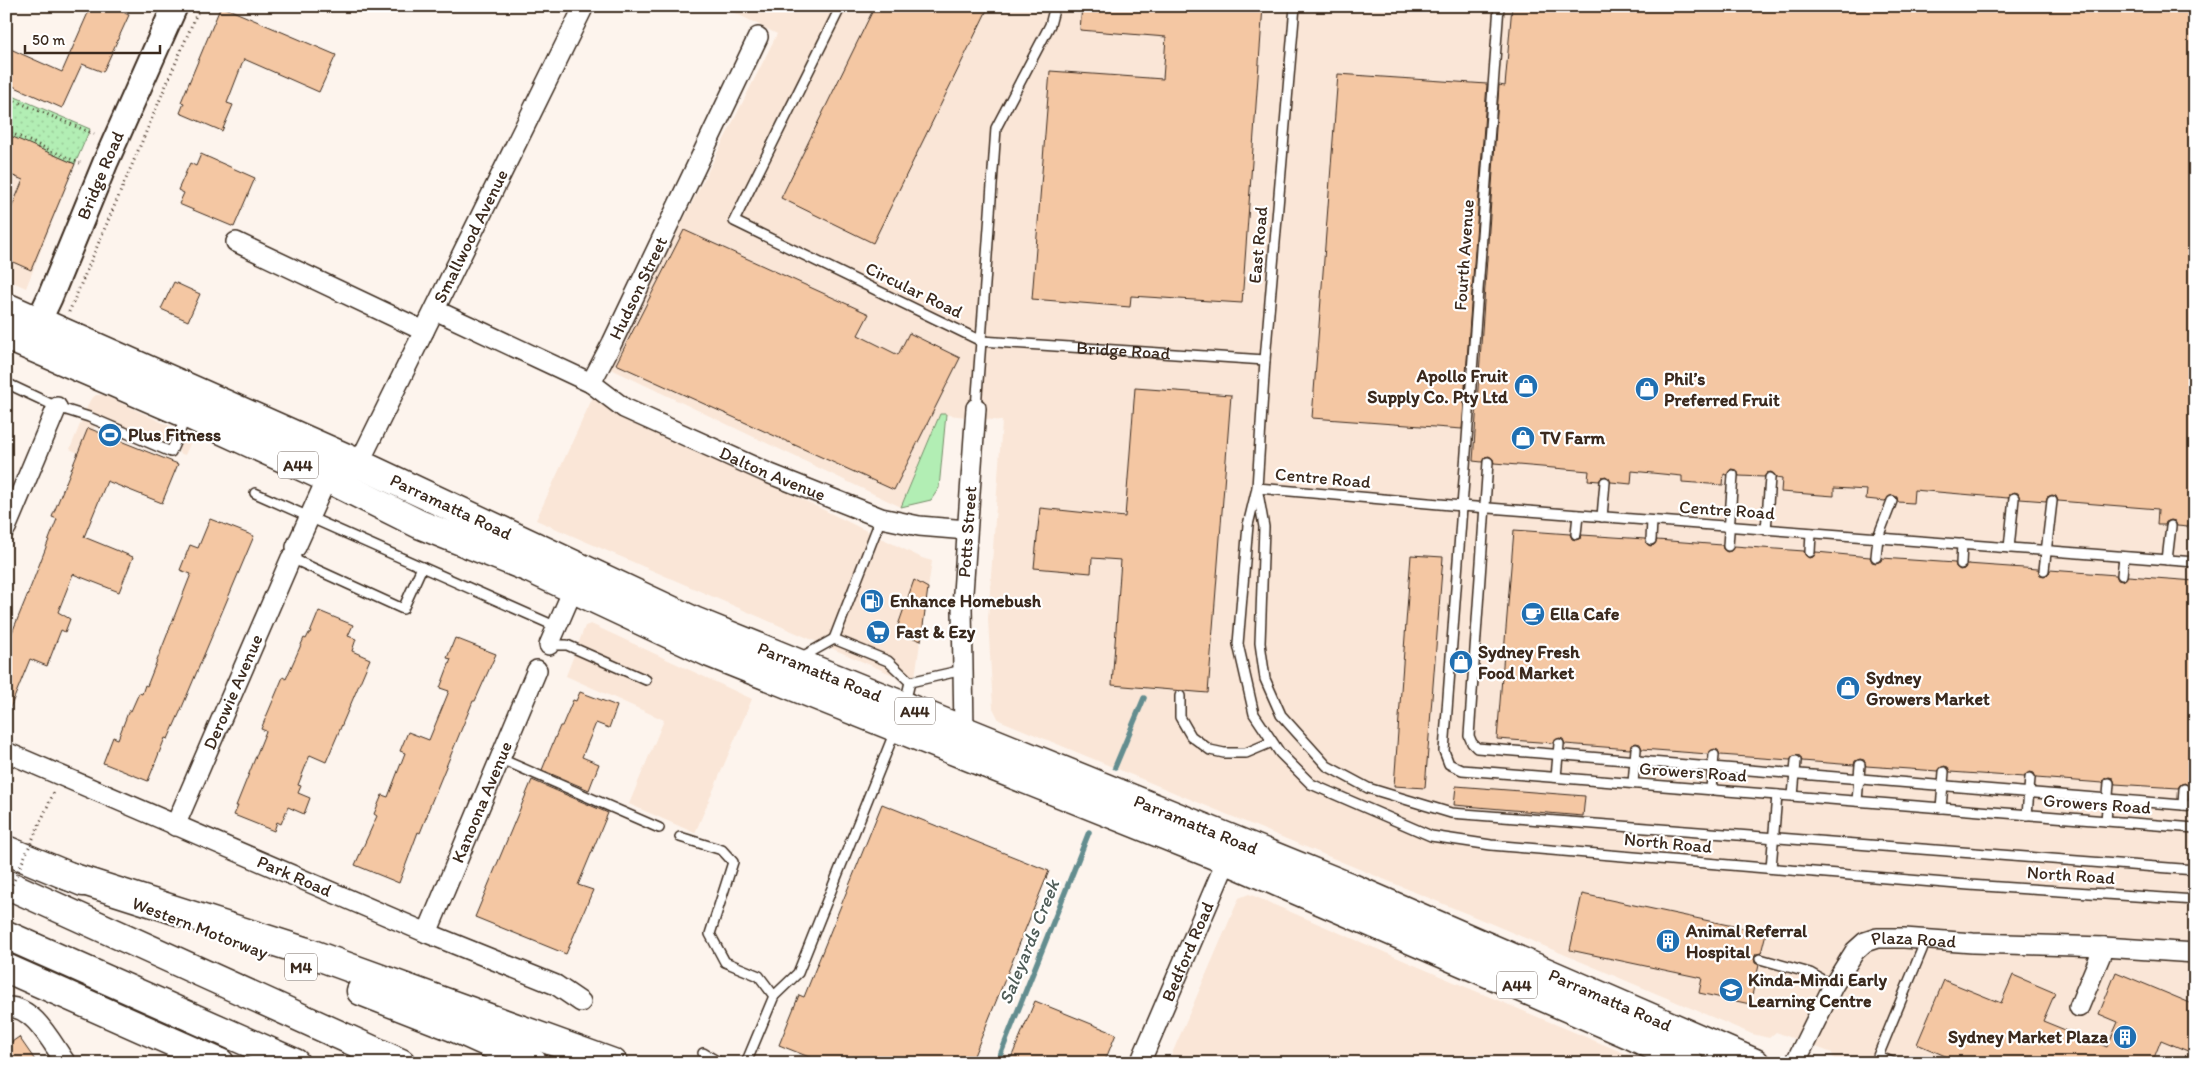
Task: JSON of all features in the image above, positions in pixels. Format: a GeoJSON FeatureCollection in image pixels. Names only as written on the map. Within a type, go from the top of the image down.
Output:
{"type":"FeatureCollection","features":[{"type":"Feature","properties":{"kind":"highway","name":"Parramatta Road"},"geometry":{"type":"LineString","coordinates":[[6,307],[351,460],[577,579],[710,652],[904,706]]}},
{"type":"Feature","properties":{"kind":"highway","name":"Parramatta Road"},"geometry":{"type":"LineString","coordinates":[[16,340],[187,414],[327,478],[419,524],[529,568],[577,579],[694,621],[904,706],[960,741],[1231,851],[1689,1063]]}},
{"type":"Feature","properties":{"kind":"highway","name":"Western Motorway"},"geometry":{"type":"LineString","coordinates":[[6,850],[453,1027],[533,1063]]}},
{"type":"Feature","properties":{"kind":"highway","name":"Parramatta Road"},"geometry":{"type":"LineString","coordinates":[[1231,851],[1352,888],[1755,1063]]}},
{"type":"Feature","properties":{"kind":"highway"},"geometry":{"type":"LineString","coordinates":[[68,876],[304,951],[613,1063]]}},
{"type":"Feature","properties":{"kind":"highway","name":"Western Motorway"},"geometry":{"type":"LineString","coordinates":[[6,884],[401,1063]]}},
{"type":"Feature","properties":{"kind":"highway"},"geometry":{"type":"LineString","coordinates":[[6,935],[295,1063]]}},
{"type":"Feature","properties":{"kind":"highway"},"geometry":{"type":"LineString","coordinates":[[6,968],[220,1063]]}},
{"type":"Feature","properties":{"kind":"street","name":"Bridge Road"},"geometry":{"type":"LineString","coordinates":[[16,340],[39,321],[106,160],[174,6]]}},
{"type":"Feature","properties":{"kind":"street","name":"Smallwood Avenue"},"geometry":{"type":"LineString","coordinates":[[327,478],[364,453],[584,6]]}},
{"type":"Feature","properties":{"kind":"street","name":"Hudson Street"},"geometry":{"type":"LineString","coordinates":[[591,383],[612,343],[758,37]]}},
{"type":"Feature","properties":{"kind":"street"},"geometry":{"type":"LineString","coordinates":[[236,242],[424,331]]}},
{"type":"Feature","properties":{"kind":"street"},"geometry":{"type":"LineString","coordinates":[[435,310],[591,383]]}},
{"type":"Feature","properties":{"kind":"street","name":"Dalton Avenue"},"geometry":{"type":"LineString","coordinates":[[591,383],[624,408],[768,472],[881,518],[919,526],[966,530]]}},
{"type":"Feature","properties":{"kind":"street"},"geometry":{"type":"LineString","coordinates":[[6,528],[57,407]]}},
{"type":"Feature","properties":{"kind":"street","name":"Potts Street"},"geometry":{"type":"LineString","coordinates":[[960,741],[963,670],[962,607],[976,408]]}},
{"type":"Feature","properties":{"kind":"street","name":"Derowie Avenue"},"geometry":{"type":"LineString","coordinates":[[175,826],[327,478]]}},
{"type":"Feature","properties":{"kind":"street"},"geometry":{"type":"LineString","coordinates":[[549,645],[577,579]]}},
{"type":"Feature","properties":{"kind":"street","name":"Kanoona Avenue"},"geometry":{"type":"LineString","coordinates":[[427,933],[537,670]]}},
{"type":"Feature","properties":{"kind":"street","name":"Park Road"},"geometry":{"type":"LineString","coordinates":[[6,752],[427,933],[556,985],[580,1002]]}},
{"type":"Feature","properties":{"kind":"street","name":"Bedford Road"},"geometry":{"type":"LineString","coordinates":[[1140,1063],[1231,851]]}},
{"type":"Feature","properties":{"kind":"street","name":"Plaza Road"},"geometry":{"type":"LineString","coordinates":[[1795,1063],[1833,986],[1855,951],[1865,942],[1877,938],[2104,947],[2195,953]]}},
{"type":"Feature","properties":{"kind":"street"},"geometry":{"type":"LineString","coordinates":[[2079,1007],[2104,947]]}},
{"type":"Feature","properties":{"kind":"street"},"geometry":{"type":"LineString","coordinates":[[8,1006],[21,1010],[39,1024],[66,1063]]}},
{"type":"Feature","properties":{"kind":"lane","name":"Circular Road"},"geometry":{"type":"LineString","coordinates":[[841,6],[734,221],[981,341],[996,128],[1050,25],[1055,6]]}},
{"type":"Feature","properties":{"kind":"lane","name":"East Road"},"geometry":{"type":"LineString","coordinates":[[1257,488],[1265,360],[1295,6]]}},
{"type":"Feature","properties":{"kind":"lane","name":"Fourth Avenue"},"geometry":{"type":"LineString","coordinates":[[1462,506],[1499,6]]}},
{"type":"Feature","properties":{"kind":"lane","name":"Bridge Road"},"geometry":{"type":"LineString","coordinates":[[981,341],[1265,360]]}},
{"type":"Feature","properties":{"kind":"lane","name":"Potts Street"},"geometry":{"type":"LineString","coordinates":[[976,408],[981,341]]}},
{"type":"Feature","properties":{"kind":"lane"},"geometry":{"type":"LineString","coordinates":[[6,383],[57,407],[89,417],[171,452],[187,414]]}},
{"type":"Feature","properties":{"kind":"lane"},"geometry":{"type":"LineString","coordinates":[[1485,508],[1488,462]]}},
{"type":"Feature","properties":{"kind":"lane"},"geometry":{"type":"LineString","coordinates":[[1728,546],[1733,475]]}},
{"type":"Feature","properties":{"kind":"lane"},"geometry":{"type":"LineString","coordinates":[[1766,530],[1770,478]]}},
{"type":"Feature","properties":{"kind":"lane"},"geometry":{"type":"LineString","coordinates":[[1602,517],[1604,482]]}},
{"type":"Feature","properties":{"kind":"lane","name":"Centre Road"},"geometry":{"type":"LineString","coordinates":[[1257,488],[1485,508],[2195,562]]}},
{"type":"Feature","properties":{"kind":"lane"},"geometry":{"type":"LineString","coordinates":[[1257,488],[1264,526],[1260,643],[1265,679],[1281,715],[1327,766],[1368,788],[1451,813],[2195,870]]}},
{"type":"Feature","properties":{"kind":"lane","name":"North Road"},"geometry":{"type":"LineString","coordinates":[[1257,488],[1248,525],[1238,644],[1254,714],[1280,753],[1311,784],[1431,836],[1491,844],[1969,885],[2195,900]]}},
{"type":"Feature","properties":{"kind":"lane"},"geometry":{"type":"LineString","coordinates":[[255,493],[557,627]]}},
{"type":"Feature","properties":{"kind":"lane"},"geometry":{"type":"LineString","coordinates":[[2009,548],[2014,498]]}},
{"type":"Feature","properties":{"kind":"lane"},"geometry":{"type":"LineString","coordinates":[[1876,557],[1878,537],[1892,501]]}},
{"type":"Feature","properties":{"kind":"lane"},"geometry":{"type":"LineString","coordinates":[[2044,570],[2052,501]]}},
{"type":"Feature","properties":{"kind":"lane","name":"Growers Road"},"geometry":{"type":"LineString","coordinates":[[1462,506],[1444,751],[1449,764],[1462,770],[2195,828]]}},
{"type":"Feature","properties":{"kind":"lane","name":"Growers Road"},"geometry":{"type":"LineString","coordinates":[[1485,508],[1470,736],[1472,743],[1477,748],[2195,806]]}},
{"type":"Feature","properties":{"kind":"lane"},"geometry":{"type":"LineString","coordinates":[[1576,534],[1578,515]]}},
{"type":"Feature","properties":{"kind":"lane"},"geometry":{"type":"LineString","coordinates":[[793,662],[834,639],[881,518]]}},
{"type":"Feature","properties":{"kind":"lane"},"geometry":{"type":"LineString","coordinates":[[1651,540],[1652,521]]}},
{"type":"Feature","properties":{"kind":"lane"},"geometry":{"type":"LineString","coordinates":[[2167,560],[2171,526]]}},
{"type":"Feature","properties":{"kind":"lane"},"geometry":{"type":"LineString","coordinates":[[1810,552],[1811,533]]}},
{"type":"Feature","properties":{"kind":"lane"},"geometry":{"type":"LineString","coordinates":[[1960,564],[1962,544]]}},
{"type":"Feature","properties":{"kind":"lane"},"geometry":{"type":"LineString","coordinates":[[294,553],[403,609],[422,567]]}},
{"type":"Feature","properties":{"kind":"lane"},"geometry":{"type":"LineString","coordinates":[[2122,575],[2124,557]]}},
{"type":"Feature","properties":{"kind":"lane"},"geometry":{"type":"LineString","coordinates":[[834,639],[888,661],[904,706]]}},
{"type":"Feature","properties":{"kind":"lane"},"geometry":{"type":"LineString","coordinates":[[549,645],[567,645],[646,680]]}},
{"type":"Feature","properties":{"kind":"lane"},"geometry":{"type":"LineString","coordinates":[[746,1063],[774,996],[798,973],[904,706],[963,670]]}},
{"type":"Feature","properties":{"kind":"lane"},"geometry":{"type":"LineString","coordinates":[[1180,696],[1180,717],[1192,736],[1210,750],[1224,753],[1246,753],[1272,742]]}},
{"type":"Feature","properties":{"kind":"lane"},"geometry":{"type":"LineString","coordinates":[[1556,777],[1559,744]]}},
{"type":"Feature","properties":{"kind":"lane"},"geometry":{"type":"LineString","coordinates":[[1633,783],[1636,749]]}},
{"type":"Feature","properties":{"kind":"lane"},"geometry":{"type":"LineString","coordinates":[[1711,789],[1714,755]]}},
{"type":"Feature","properties":{"kind":"lane"},"geometry":{"type":"LineString","coordinates":[[500,759],[660,828]]}},
{"type":"Feature","properties":{"kind":"lane"},"geometry":{"type":"LineString","coordinates":[[1793,796],[1796,761]]}},
{"type":"Feature","properties":{"kind":"lane"},"geometry":{"type":"LineString","coordinates":[[1858,801],[1860,765]]}},
{"type":"Feature","properties":{"kind":"lane"},"geometry":{"type":"LineString","coordinates":[[1941,808],[1944,772]]}},
{"type":"Feature","properties":{"kind":"lane"},"geometry":{"type":"LineString","coordinates":[[2027,815],[2030,778]]}},
{"type":"Feature","properties":{"kind":"lane"},"geometry":{"type":"LineString","coordinates":[[2106,821],[2109,783]]}},
{"type":"Feature","properties":{"kind":"lane"},"geometry":{"type":"LineString","coordinates":[[2183,806],[2184,789]]}},
{"type":"Feature","properties":{"kind":"lane"},"geometry":{"type":"LineString","coordinates":[[1771,868],[1777,795]]}},
{"type":"Feature","properties":{"kind":"lane"},"geometry":{"type":"LineString","coordinates":[[680,837],[722,850],[733,862],[710,934],[725,962],[759,976],[774,996]]}},
{"type":"Feature","properties":{"kind":"lane"},"geometry":{"type":"LineString","coordinates":[[1894,1063],[1878,1056],[1926,940]]}},
{"type":"Feature","properties":{"kind":"lane"},"geometry":{"type":"LineString","coordinates":[[1760,959],[1810,973],[1833,986]]}},
{"type":"Feature","properties":{"kind":"lane"},"geometry":{"type":"LineString","coordinates":[[703,1053],[720,1063]]}},
{"type":"Feature","properties":{"kind":"path"},"geometry":{"type":"LineString","coordinates":[[67,318],[200,6]]}},
{"type":"Feature","properties":{"kind":"path"},"geometry":{"type":"LineString","coordinates":[[6,97],[94,134]]}},
{"type":"Feature","properties":{"kind":"path"},"geometry":{"type":"LineString","coordinates":[[6,132],[80,163]]}},
{"type":"Feature","properties":{"kind":"path"},"geometry":{"type":"LineString","coordinates":[[6,898],[50,803]]}},
{"type":"Feature","properties":{"kind":"shaded area"},"geometry":{"type":"Polygon","coordinates":[[[721,6],[2195,6],[2195,1063],[1835,1063],[1832,1053],[1776,1032],[1769,1038],[1752,1034],[999,720],[993,708],[988,619],[1002,421],[940,414],[901,507],[609,368],[777,34],[721,6]]]}},
{"type":"Feature","properties":{"kind":"shaded area"},"geometry":{"type":"Polygon","coordinates":[[[6,135],[75,164],[26,288],[6,279],[6,135]]]}},
{"type":"Feature","properties":{"kind":"shaded area"},"geometry":{"type":"Polygon","coordinates":[[[96,395],[104,395],[193,437],[185,455],[179,453],[179,449],[100,416],[82,455],[70,449],[90,400],[96,395]]]}},
{"type":"Feature","properties":{"kind":"shaded area"},"geometry":{"type":"Polygon","coordinates":[[[593,397],[922,558],[932,561],[914,684],[536,520],[593,397]]]}},
{"type":"Feature","properties":{"kind":"shaded area"},"geometry":{"type":"Polygon","coordinates":[[[591,624],[752,699],[695,833],[629,804],[664,720],[566,676],[585,626],[591,624]]]}},
{"type":"Feature","properties":{"kind":"shaded area"},"geometry":{"type":"Polygon","coordinates":[[[1249,894],[1648,1063],[1168,1063],[1239,898],[1249,894]]]}},
{"type":"Feature","properties":{"kind":"green space"},"geometry":{"type":"Polygon","coordinates":[[[6,93],[90,129],[75,164],[6,135],[6,93]]]}},
{"type":"Feature","properties":{"kind":"green space"},"geometry":{"type":"Polygon","coordinates":[[[940,414],[946,414],[939,488],[931,500],[901,507],[940,414]]]}},
{"type":"Feature","properties":{"kind":"building"},"geometry":{"type":"Polygon","coordinates":[[[91,6],[110,6],[129,15],[103,72],[82,64],[62,108],[6,83],[6,47],[62,72],[91,6]]]}},
{"type":"Feature","properties":{"kind":"building"},"geometry":{"type":"Polygon","coordinates":[[[221,6],[336,55],[319,92],[244,59],[227,103],[233,105],[222,131],[180,113],[184,103],[181,102],[221,6]]]}},
{"type":"Feature","properties":{"kind":"building"},"geometry":{"type":"Polygon","coordinates":[[[875,6],[989,6],[873,243],[781,198],[875,6]]]}},
{"type":"Feature","properties":{"kind":"building"},"geometry":{"type":"Polygon","coordinates":[[[1082,6],[1263,6],[1242,303],[1131,296],[1130,307],[1032,299],[1050,71],[1163,79],[1166,37],[1080,30],[1082,6]]]}},
{"type":"Feature","properties":{"kind":"building"},"geometry":{"type":"Polygon","coordinates":[[[1512,6],[2195,6],[2195,514],[2190,514],[2188,527],[2177,526],[2175,521],[2171,520],[2166,522],[2165,525],[2157,525],[2158,509],[2058,501],[2056,496],[2052,495],[2047,497],[2046,501],[2020,499],[2018,493],[2014,492],[2009,494],[2008,498],[1914,490],[1913,503],[1898,502],[1897,497],[1892,495],[1885,501],[1866,499],[1867,490],[1834,488],[1834,496],[1781,492],[1782,479],[1776,478],[1771,472],[1767,473],[1764,477],[1739,476],[1737,470],[1731,469],[1727,475],[1724,474],[1723,485],[1682,482],[1682,476],[1632,471],[1631,484],[1611,482],[1606,476],[1602,477],[1599,481],[1588,480],[1589,471],[1494,463],[1493,459],[1489,456],[1485,457],[1482,462],[1473,461],[1499,85],[1505,86],[1512,6]]]}},
{"type":"Feature","properties":{"kind":"building"},"geometry":{"type":"Polygon","coordinates":[[[1338,74],[1487,84],[1462,429],[1312,418],[1338,74]]]}},
{"type":"Feature","properties":{"kind":"building"},"geometry":{"type":"Polygon","coordinates":[[[6,134],[75,164],[31,270],[6,259],[6,221],[23,180],[6,173],[6,134]]]}},
{"type":"Feature","properties":{"kind":"building"},"geometry":{"type":"Polygon","coordinates":[[[201,154],[255,178],[234,227],[179,204],[184,193],[178,190],[190,163],[196,166],[201,154]]]}},
{"type":"Feature","properties":{"kind":"building"},"geometry":{"type":"Polygon","coordinates":[[[684,230],[869,314],[858,335],[898,355],[909,333],[960,358],[894,490],[616,364],[684,230]]]}},
{"type":"Feature","properties":{"kind":"building"},"geometry":{"type":"Polygon","coordinates":[[[174,282],[200,294],[188,321],[161,309],[174,282]]]}},
{"type":"Feature","properties":{"kind":"building"},"geometry":{"type":"Polygon","coordinates":[[[1135,388],[1231,395],[1208,693],[1112,685],[1121,560],[1092,558],[1091,573],[1034,568],[1040,508],[1125,517],[1135,388]]]}},
{"type":"Feature","properties":{"kind":"building"},"geometry":{"type":"Polygon","coordinates":[[[88,428],[178,464],[162,503],[107,481],[84,537],[133,557],[119,592],[73,574],[58,612],[70,619],[65,632],[61,630],[47,666],[30,659],[6,718],[6,633],[11,635],[31,586],[57,519],[52,517],[88,428]]]}},
{"type":"Feature","properties":{"kind":"building"},"geometry":{"type":"Polygon","coordinates":[[[210,519],[254,536],[180,712],[168,739],[165,738],[148,781],[103,763],[113,737],[118,739],[129,710],[131,711],[139,693],[142,694],[145,685],[147,686],[191,574],[180,570],[190,545],[198,548],[210,519]]]}},
{"type":"Feature","properties":{"kind":"building","name":"Sydney Growers Market"},"geometry":{"type":"Polygon","coordinates":[[[1514,530],[1570,534],[1572,539],[1576,540],[1581,538],[1582,535],[1645,539],[1646,543],[1650,546],[1654,545],[1657,540],[1722,545],[1723,549],[1727,552],[1731,551],[1734,546],[1804,551],[1805,555],[1809,558],[1813,557],[1816,552],[1870,557],[1872,562],[1876,563],[1881,561],[1882,558],[1955,563],[1956,567],[1960,570],[1964,569],[1967,564],[2038,569],[2040,575],[2044,576],[2049,574],[2050,570],[2116,575],[2118,580],[2122,581],[2128,576],[2195,581],[2195,790],[2190,789],[2185,783],[2181,784],[2178,788],[2115,784],[2113,778],[2109,777],[2104,779],[2103,783],[2036,778],[2034,773],[2030,772],[2024,777],[1950,772],[1948,767],[1944,766],[1938,771],[1866,766],[1864,760],[1860,759],[1855,761],[1854,765],[1802,761],[1800,756],[1796,755],[1790,760],[1720,755],[1718,750],[1714,749],[1708,754],[1642,749],[1640,744],[1636,743],[1631,745],[1630,749],[1565,744],[1563,739],[1559,738],[1553,743],[1497,739],[1514,530]]]}},
{"type":"Feature","properties":{"kind":"building"},"geometry":{"type":"Polygon","coordinates":[[[1411,555],[1443,557],[1425,788],[1394,786],[1411,555]]]}},
{"type":"Feature","properties":{"kind":"building"},"geometry":{"type":"Polygon","coordinates":[[[914,580],[928,588],[921,641],[896,631],[914,580]]]}},
{"type":"Feature","properties":{"kind":"building"},"geometry":{"type":"Polygon","coordinates":[[[319,611],[353,625],[348,636],[356,639],[352,651],[370,659],[326,762],[310,755],[298,785],[301,786],[298,793],[310,798],[304,814],[288,807],[281,824],[277,822],[274,831],[234,815],[266,731],[261,729],[283,677],[286,679],[304,638],[306,639],[310,633],[319,611]]]}},
{"type":"Feature","properties":{"kind":"building"},"geometry":{"type":"Polygon","coordinates":[[[455,638],[496,654],[475,701],[473,701],[420,833],[418,832],[399,883],[355,865],[377,816],[374,814],[382,795],[388,797],[405,753],[400,751],[408,732],[429,740],[449,691],[440,688],[451,659],[447,658],[455,638]]]}},
{"type":"Feature","properties":{"kind":"building"},"geometry":{"type":"Polygon","coordinates":[[[580,692],[617,706],[609,728],[596,723],[582,757],[599,764],[589,790],[542,770],[560,726],[562,726],[573,700],[576,701],[580,692]]]}},
{"type":"Feature","properties":{"kind":"building"},"geometry":{"type":"Polygon","coordinates":[[[532,780],[608,813],[578,885],[593,890],[566,954],[475,917],[532,780]]]}},
{"type":"Feature","properties":{"kind":"building"},"geometry":{"type":"Polygon","coordinates":[[[1456,786],[1585,796],[1583,816],[1454,805],[1456,786]]]}},
{"type":"Feature","properties":{"kind":"building"},"geometry":{"type":"Polygon","coordinates":[[[882,804],[1049,871],[971,1063],[824,1063],[779,1045],[799,995],[804,997],[882,804]]]}},
{"type":"Feature","properties":{"kind":"building","name":"Animal Referral Hospital"},"geometry":{"type":"Polygon","coordinates":[[[1582,894],[1766,933],[1761,953],[1756,954],[1754,958],[1755,963],[1759,965],[1750,1004],[1699,993],[1702,978],[1570,950],[1582,894]]]}},
{"type":"Feature","properties":{"kind":"building"},"geometry":{"type":"Polygon","coordinates":[[[2116,972],[2195,1005],[2195,1054],[2161,1040],[2152,1063],[1962,1063],[1917,1044],[1944,980],[2001,1003],[2013,975],[2055,993],[2043,1021],[2107,1047],[2118,1022],[2099,1014],[2116,972]]]}},
{"type":"Feature","properties":{"kind":"building"},"geometry":{"type":"Polygon","coordinates":[[[1035,1001],[1116,1034],[1104,1063],[1009,1063],[1035,1001]]]}},
{"type":"Feature","properties":{"kind":"building"},"geometry":{"type":"Polygon","coordinates":[[[19,1037],[37,1063],[6,1063],[6,1046],[19,1037]]]}},
{"type":"Feature","properties":{"kind":"waterway","name":"Saleyards Creek"},"geometry":{"type":"LineString","coordinates":[[1115,767],[1144,698]]}},
{"type":"Feature","properties":{"kind":"waterway","name":"Saleyards Creek"},"geometry":{"type":"LineString","coordinates":[[997,1063],[1089,832]]}},
{"type":"Feature","properties":{"kind":"place","name":"Apollo Fruit Supply Co. Pty Ltd"},"geometry":{"type":"Point","coordinates":[1526,386]}},
{"type":"Feature","properties":{"kind":"place","name":"Phil’s Preferred Fruit"},"geometry":{"type":"Point","coordinates":[1647,389]}},
{"type":"Feature","properties":{"kind":"place","name":"Plus Fitness"},"geometry":{"type":"Point","coordinates":[110,435]}},
{"type":"Feature","properties":{"kind":"place","name":"TV Farm"},"geometry":{"type":"Point","coordinates":[1523,438]}},
{"type":"Feature","properties":{"kind":"place","name":"Enhance Homebush"},"geometry":{"type":"Point","coordinates":[872,601]}},
{"type":"Feature","properties":{"kind":"place","name":"Ella Cafe"},"geometry":{"type":"Point","coordinates":[1533,614]}},
{"type":"Feature","properties":{"kind":"place","name":"Fast & Ezy"},"geometry":{"type":"Point","coordinates":[878,632]}},
{"type":"Feature","properties":{"kind":"place","name":"Sydney Fresh Food Market"},"geometry":{"type":"Point","coordinates":[1461,662]}},
{"type":"Feature","properties":{"kind":"place","name":"Sydney Growers Market"},"geometry":{"type":"Point","coordinates":[1848,688]}},
{"type":"Feature","properties":{"kind":"place","name":"Animal Referral Hospital"},"geometry":{"type":"Point","coordinates":[1668,941]}},
{"type":"Feature","properties":{"kind":"place","name":"Kinda-Mindi Early Learning Centre"},"geometry":{"type":"Point","coordinates":[1731,990]}},
{"type":"Feature","properties":{"kind":"place","name":"Sydney Market Plaza"},"geometry":{"type":"Point","coordinates":[2125,1037]}}]}
